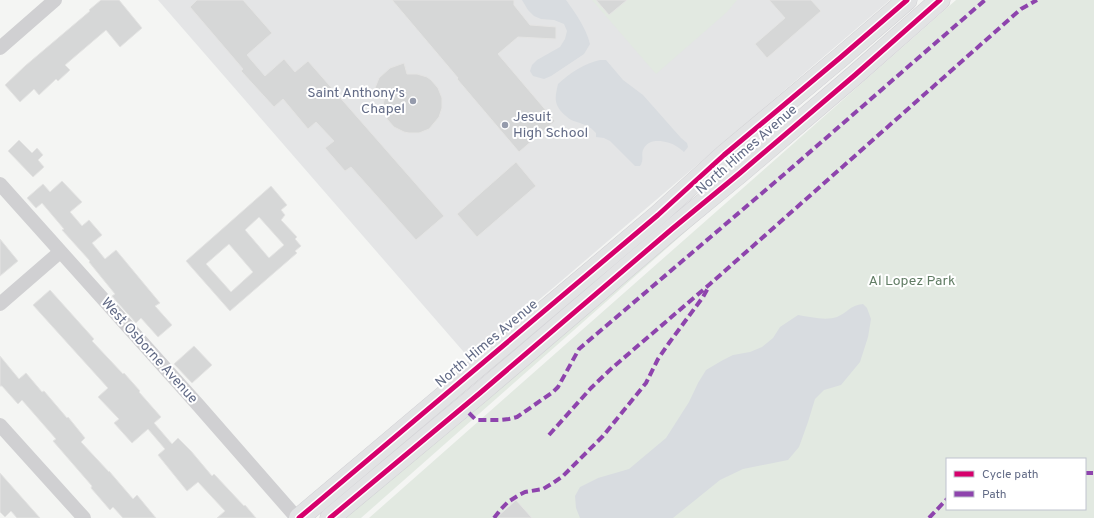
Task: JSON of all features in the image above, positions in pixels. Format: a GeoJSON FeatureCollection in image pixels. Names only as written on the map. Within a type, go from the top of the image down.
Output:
{"type":"FeatureCollection","features":[{"type":"Feature","properties":{"kind":"street"},"geometry":{"type":"LineString","coordinates":[[0,48],[55,0]]}},
{"type":"Feature","properties":{"kind":"street","name":"North Himes Avenue"},"geometry":{"type":"LineString","coordinates":[[298,518],[658,215],[724,155],[907,0]]}},
{"type":"Feature","properties":{"kind":"street","name":"North Himes Avenue"},"geometry":{"type":"LineString","coordinates":[[330,518],[740,173],[940,0]]}},
{"type":"Feature","properties":{"kind":"street"},"geometry":{"type":"LineString","coordinates":[[840,58],[855,75]]}},
{"type":"Feature","properties":{"kind":"street"},"geometry":{"type":"LineString","coordinates":[[724,155],[740,173]]}},
{"type":"Feature","properties":{"kind":"street","name":"West Osborne Avenue"},"geometry":{"type":"LineString","coordinates":[[0,184],[298,518]]}},
{"type":"Feature","properties":{"kind":"street"},"geometry":{"type":"LineString","coordinates":[[0,304],[60,252]]}},
{"type":"Feature","properties":{"kind":"street"},"geometry":{"type":"LineString","coordinates":[[0,425],[84,518]]}},
{"type":"Feature","properties":{"kind":"shaded area","name":"Jesuit High School"},"geometry":{"type":"Polygon","coordinates":[[[158,0],[890,0],[469,358],[158,0]]]}},
{"type":"Feature","properties":{"kind":"shaded area"},"geometry":{"type":"Polygon","coordinates":[[[522,0],[566,0],[586,32],[590,44],[584,54],[551,76],[544,79],[533,76],[530,71],[532,65],[537,60],[560,47],[565,39],[567,31],[564,24],[554,20],[541,19],[534,16],[522,0]]]}},
{"type":"Feature","properties":{"kind":"shaded area"},"geometry":{"type":"Polygon","coordinates":[[[606,60],[623,80],[643,95],[687,143],[688,147],[684,152],[676,146],[668,143],[659,141],[650,142],[642,152],[642,161],[640,166],[635,166],[610,141],[604,138],[596,137],[596,133],[592,129],[571,120],[562,112],[556,101],[558,84],[578,69],[589,63],[606,60]]]}},
{"type":"Feature","properties":{"kind":"shaded area"},"geometry":{"type":"Polygon","coordinates":[[[863,304],[867,308],[871,319],[868,337],[860,362],[841,385],[824,390],[815,399],[799,447],[788,460],[743,469],[720,480],[673,518],[580,518],[576,508],[575,496],[580,487],[598,478],[629,469],[666,438],[689,402],[706,370],[733,355],[750,352],[762,347],[773,338],[780,327],[798,315],[828,319],[837,317],[852,307],[863,304]]]}},
{"type":"Feature","properties":{"kind":"green space"},"geometry":{"type":"Polygon","coordinates":[[[592,0],[737,0],[727,12],[656,74],[592,0]]]}},
{"type":"Feature","properties":{"kind":"green space","name":"Al Lopez Park"},"geometry":{"type":"Polygon","coordinates":[[[956,0],[1094,0],[1094,518],[369,518],[956,0]]]}},
{"type":"Feature","properties":{"kind":"green space"},"geometry":{"type":"Polygon","coordinates":[[[836,99],[361,518],[346,518],[836,99]]]}},
{"type":"Feature","properties":{"kind":"building"},"geometry":{"type":"Polygon","coordinates":[[[101,0],[119,0],[142,28],[120,47],[106,30],[65,65],[70,70],[58,81],[56,79],[39,95],[34,89],[20,102],[5,85],[101,0]]]}},
{"type":"Feature","properties":{"kind":"building"},"geometry":{"type":"Polygon","coordinates":[[[197,0],[243,0],[272,33],[247,55],[265,76],[284,59],[295,72],[308,61],[444,216],[416,240],[351,167],[345,171],[325,148],[334,141],[316,122],[308,129],[283,99],[274,107],[241,71],[243,69],[190,7],[197,0]]]}},
{"type":"Feature","properties":{"kind":"building"},"geometry":{"type":"Polygon","coordinates":[[[392,0],[514,0],[514,5],[530,25],[556,27],[556,39],[518,37],[498,54],[555,121],[519,152],[392,0]]]}},
{"type":"Feature","properties":{"kind":"building"},"geometry":{"type":"Polygon","coordinates":[[[596,0],[627,0],[609,15],[596,0]]]}},
{"type":"Feature","properties":{"kind":"building"},"geometry":{"type":"Polygon","coordinates":[[[769,0],[811,0],[821,11],[767,58],[755,44],[785,18],[769,0]]]}},
{"type":"Feature","properties":{"kind":"building","name":"Saint Anthony's Chapel"},"geometry":{"type":"Polygon","coordinates":[[[404,63],[407,74],[417,74],[427,77],[438,88],[442,98],[442,108],[439,117],[429,129],[419,133],[404,132],[394,127],[387,119],[384,110],[383,105],[386,93],[375,88],[379,78],[390,68],[404,63]]]}},
{"type":"Feature","properties":{"kind":"building"},"geometry":{"type":"Polygon","coordinates":[[[19,140],[32,153],[37,148],[43,155],[38,160],[44,167],[33,177],[8,151],[19,140]]]}},
{"type":"Feature","properties":{"kind":"building"},"geometry":{"type":"Polygon","coordinates":[[[516,162],[536,186],[477,237],[457,214],[516,162]]]}},
{"type":"Feature","properties":{"kind":"building"},"geometry":{"type":"Polygon","coordinates":[[[62,181],[82,202],[70,212],[82,226],[89,220],[102,235],[92,243],[105,259],[116,250],[160,303],[155,306],[172,325],[158,337],[141,318],[136,323],[117,302],[112,296],[115,294],[89,262],[90,261],[62,230],[64,229],[42,203],[36,208],[27,198],[43,184],[50,192],[62,181]]]}},
{"type":"Feature","properties":{"kind":"building"},"geometry":{"type":"Polygon","coordinates":[[[271,186],[287,205],[281,210],[285,215],[281,220],[297,237],[295,239],[301,246],[295,251],[297,253],[230,311],[186,261],[271,186]],[[259,217],[245,230],[269,258],[284,245],[259,217]],[[229,244],[206,264],[231,292],[253,272],[229,244]]]}},
{"type":"Feature","properties":{"kind":"building"},"geometry":{"type":"Polygon","coordinates":[[[0,239],[18,261],[0,276],[0,239]]]}},
{"type":"Feature","properties":{"kind":"building"},"geometry":{"type":"Polygon","coordinates":[[[50,290],[94,339],[92,341],[123,374],[124,373],[161,417],[154,423],[172,444],[178,438],[212,476],[214,474],[256,518],[217,518],[225,511],[198,482],[187,491],[158,455],[165,449],[148,429],[132,443],[114,423],[119,419],[98,397],[108,388],[33,305],[50,290]]]}},
{"type":"Feature","properties":{"kind":"building"},"geometry":{"type":"Polygon","coordinates":[[[194,346],[212,365],[192,383],[174,364],[194,346]]]}},
{"type":"Feature","properties":{"kind":"building"},"geometry":{"type":"Polygon","coordinates":[[[0,356],[19,379],[26,373],[42,392],[44,391],[85,438],[81,442],[133,499],[137,495],[156,518],[123,518],[113,507],[110,510],[91,488],[92,486],[53,441],[56,439],[22,400],[18,404],[2,386],[0,386],[0,356]]]}},
{"type":"Feature","properties":{"kind":"building"},"geometry":{"type":"Polygon","coordinates":[[[0,473],[40,518],[17,518],[11,511],[5,517],[0,512],[0,473]]]}},
{"type":"Feature","properties":{"kind":"building"},"geometry":{"type":"Polygon","coordinates":[[[516,500],[532,518],[496,518],[516,500]]]}},
{"type":"Feature","properties":{"kind":"marked path"},"geometry":{"type":"LineString","coordinates":[[469,413],[478,420],[509,419],[517,417],[553,392],[558,387],[579,349],[788,171],[985,0]]}},
{"type":"Feature","properties":{"kind":"marked path"},"geometry":{"type":"LineString","coordinates":[[549,435],[591,388],[612,368],[710,284],[1021,9],[1037,0]]}},
{"type":"Feature","properties":{"kind":"marked path"},"geometry":{"type":"LineString","coordinates":[[494,518],[508,502],[519,495],[525,492],[543,489],[563,476],[603,436],[646,383],[658,359],[708,288]]}},
{"type":"Feature","properties":{"kind":"marked path"},"geometry":{"type":"LineString","coordinates":[[1086,473],[1094,473]]}},
{"type":"Feature","properties":{"kind":"marked path"},"geometry":{"type":"LineString","coordinates":[[929,518],[946,500]]}},
{"type":"Feature","properties":{"kind":"cycle path"},"geometry":{"type":"LineString","coordinates":[[299,518],[658,215],[724,155],[907,0]]}},
{"type":"Feature","properties":{"kind":"cycle path"},"geometry":{"type":"LineString","coordinates":[[330,518],[740,173],[940,0]]}},
{"type":"Feature","properties":{"kind":"place","name":"Saint Anthony's Chapel"},"geometry":{"type":"Point","coordinates":[413,101]}},
{"type":"Feature","properties":{"kind":"place","name":"Jesuit High School"},"geometry":{"type":"Point","coordinates":[505,125]}}]}
